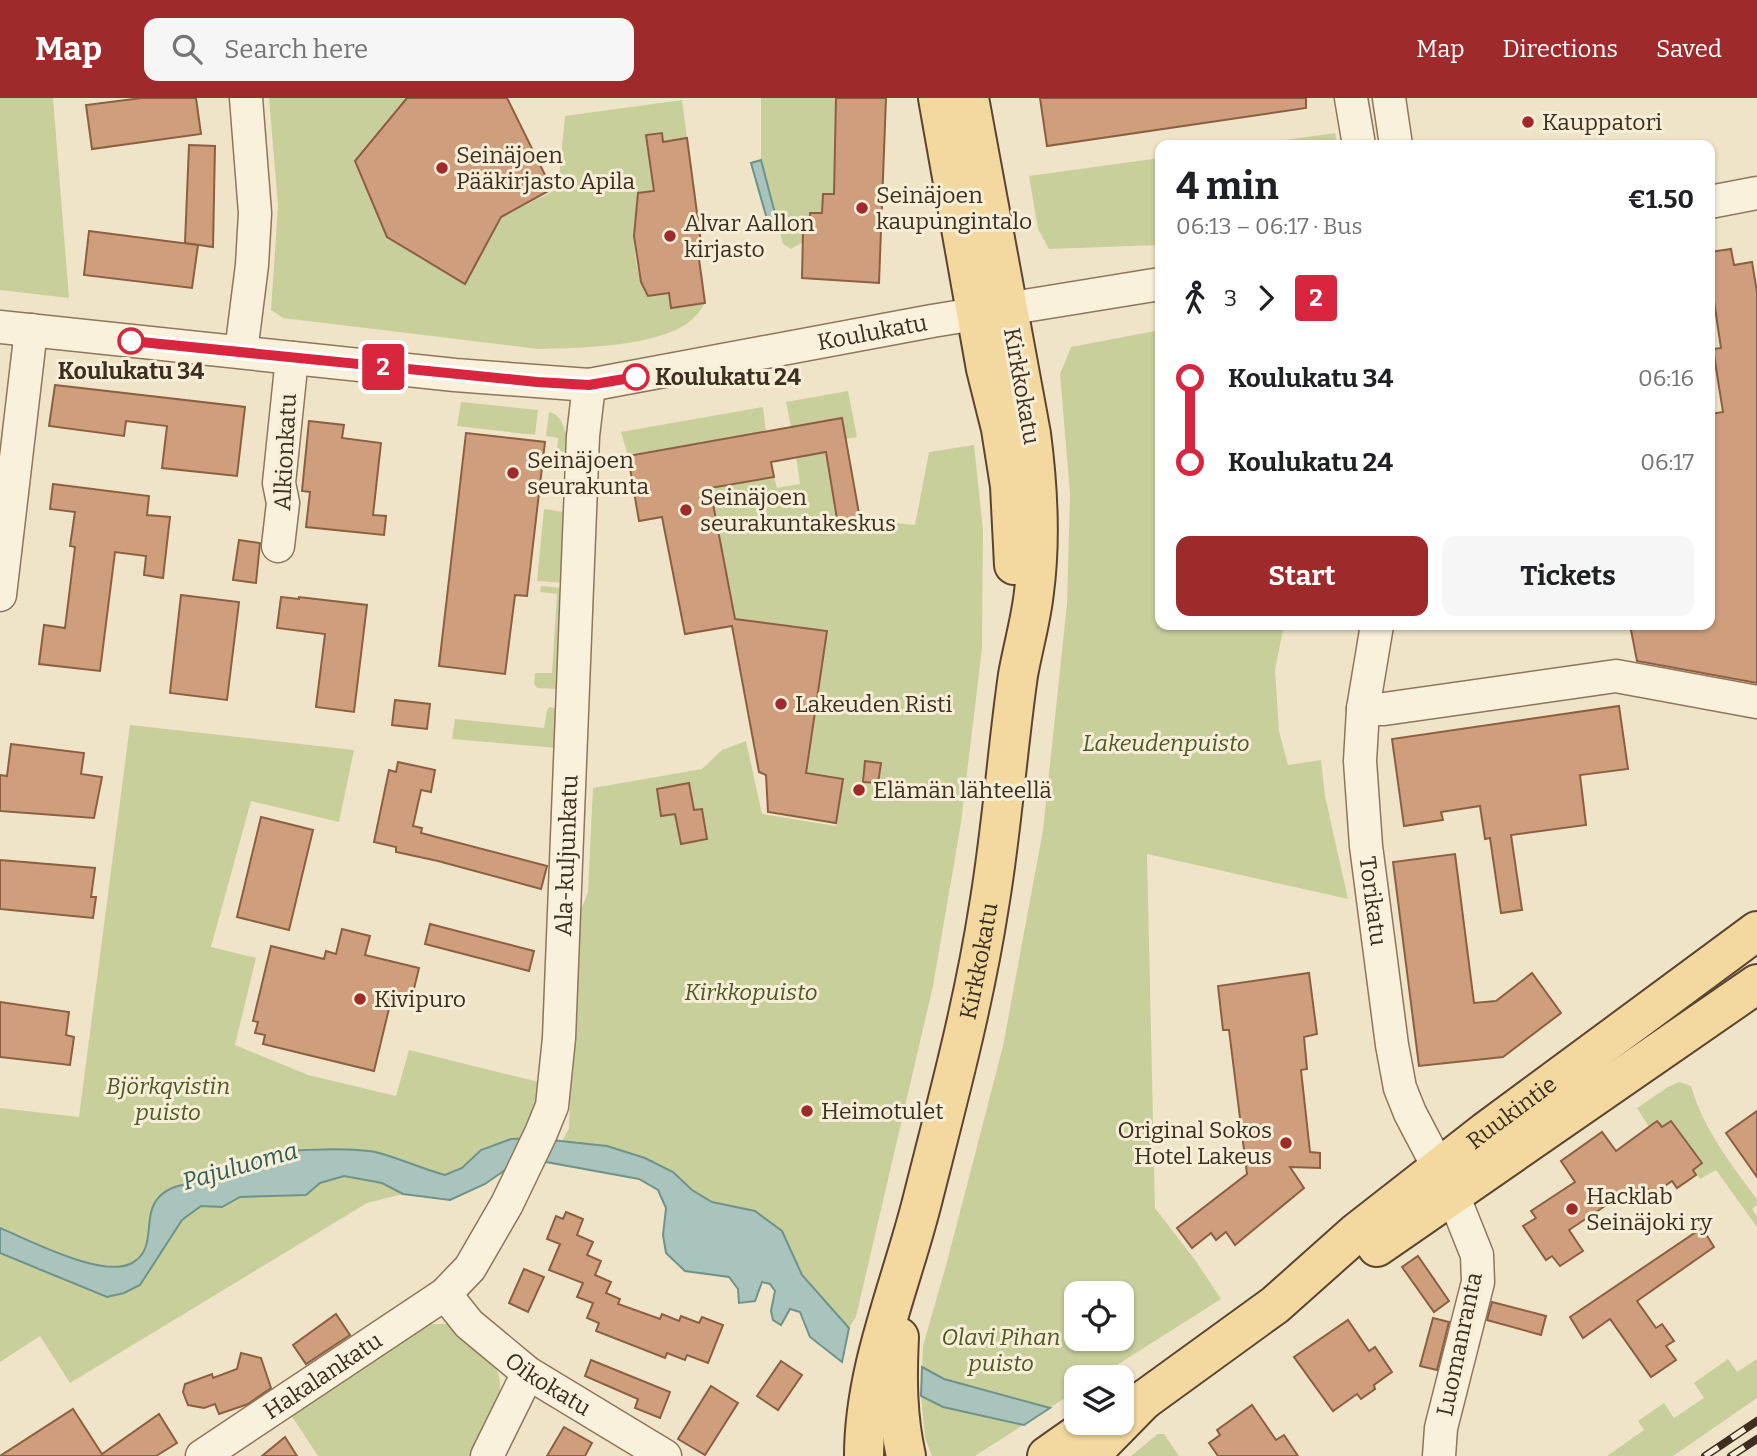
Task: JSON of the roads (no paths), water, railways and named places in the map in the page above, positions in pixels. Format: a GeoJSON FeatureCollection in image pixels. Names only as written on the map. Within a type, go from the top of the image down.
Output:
{"type":"FeatureCollection","features":[{"type":"Feature","properties":{"kind":"main road","name":"Kirkkokatu"},"geometry":{"type":"LineString","coordinates":[[938,98],[992,311]]}},
{"type":"Feature","properties":{"kind":"main road","name":"Kirkkokatu"},"geometry":{"type":"LineString","coordinates":[[864,1456],[870,1386],[913,1242],[965,1030],[989,908],[1004,805],[1018,675],[1010,486],[1001,429],[986,369],[992,311],[969,98]]}},
{"type":"Feature","properties":{"kind":"main road","name":"Ruukintie"},"geometry":{"type":"LineString","coordinates":[[1446,1181],[1757,931]]}},
{"type":"Feature","properties":{"kind":"main road","name":"Ruukintie"},"geometry":{"type":"LineString","coordinates":[[1134,1405],[1275,1305],[1357,1232],[1446,1181],[1757,984]]}},
{"type":"Feature","properties":{"kind":"main road","name":"Kirkkokatu"},"geometry":{"type":"LineString","coordinates":[[906,1456],[896,1385],[913,1242]]}},
{"type":"Feature","properties":{"kind":"main road"},"geometry":{"type":"LineString","coordinates":[[1047,1456],[1078,1435]]}},
{"type":"Feature","properties":{"kind":"main road","name":"Ruukintie"},"geometry":{"type":"LineString","coordinates":[[1089,1456],[1107,1435]]}},
{"type":"Feature","properties":{"kind":"street"},"geometry":{"type":"LineString","coordinates":[[241,352],[252,265],[255,213],[246,98]]}},
{"type":"Feature","properties":{"kind":"street"},"geometry":{"type":"LineString","coordinates":[[1352,98],[1358,140]]}},
{"type":"Feature","properties":{"kind":"street"},"geometry":{"type":"LineString","coordinates":[[1389,98],[1395,140]]}},
{"type":"Feature","properties":{"kind":"street"},"geometry":{"type":"LineString","coordinates":[[1715,201],[1757,193]]}},
{"type":"Feature","properties":{"kind":"street","name":"Koulukatu"},"geometry":{"type":"LineString","coordinates":[[15,328],[292,358],[589,385],[992,311],[1155,285]]}},
{"type":"Feature","properties":{"kind":"street"},"geometry":{"type":"LineString","coordinates":[[0,595],[15,328]]}},
{"type":"Feature","properties":{"kind":"street","name":"Alkionkatu"},"geometry":{"type":"LineString","coordinates":[[278,546],[283,503],[279,483],[292,358]]}},
{"type":"Feature","properties":{"kind":"street","name":"Ala-kuljunkatu"},"geometry":{"type":"LineString","coordinates":[[445,1294],[470,1268],[508,1204],[552,1106],[559,1038],[583,436],[589,385]]}},
{"type":"Feature","properties":{"kind":"street","name":"Torikatu"},"geometry":{"type":"LineString","coordinates":[[1376,630],[1363,709],[1360,761],[1362,805],[1392,1045],[1400,1088],[1410,1113],[1446,1181]]}},
{"type":"Feature","properties":{"kind":"street"},"geometry":{"type":"LineString","coordinates":[[1363,709],[1384,709],[1616,676],[1757,702]]}},
{"type":"Feature","properties":{"kind":"street","name":"Luomanranta"},"geometry":{"type":"LineString","coordinates":[[1439,1456],[1441,1427],[1478,1282],[1478,1255],[1446,1181]]}},
{"type":"Feature","properties":{"kind":"street","name":"Oikokatu"},"geometry":{"type":"LineString","coordinates":[[445,1294],[469,1324],[528,1373],[665,1456]]}},
{"type":"Feature","properties":{"kind":"street","name":"Hakalankatu"},"geometry":{"type":"LineString","coordinates":[[202,1456],[445,1294]]}},
{"type":"Feature","properties":{"kind":"street"},"geometry":{"type":"LineString","coordinates":[[487,1456],[528,1373]]}},
{"type":"Feature","properties":{"kind":"water"},"geometry":{"type":"Polygon","coordinates":[[[761,160],[778,225],[769,226],[751,163],[761,160]]]}},
{"type":"Feature","properties":{"kind":"water"},"geometry":{"type":"Polygon","coordinates":[[[532,1138],[607,1146],[645,1158],[673,1172],[692,1190],[712,1202],[755,1211],[782,1231],[802,1275],[849,1328],[842,1362],[810,1337],[800,1312],[790,1309],[781,1325],[773,1320],[771,1311],[775,1291],[770,1284],[762,1282],[755,1301],[739,1303],[738,1289],[729,1277],[685,1271],[666,1253],[663,1235],[666,1208],[658,1190],[639,1179],[546,1162],[533,1157],[450,1200],[403,1194],[382,1183],[344,1176],[320,1183],[306,1195],[240,1197],[222,1207],[201,1206],[182,1220],[140,1285],[107,1297],[0,1253],[0,1228],[85,1262],[119,1267],[132,1263],[145,1249],[151,1213],[159,1197],[165,1192],[180,1186],[219,1179],[282,1152],[326,1149],[370,1151],[445,1175],[462,1168],[481,1150],[511,1139],[532,1138]]]}},
{"type":"Feature","properties":{"kind":"water"},"geometry":{"type":"Polygon","coordinates":[[[922,1367],[944,1379],[1050,1408],[1024,1425],[943,1407],[921,1396],[922,1367]]]}},
{"type":"Feature","properties":{"kind":"railway"},"geometry":{"type":"LineString","coordinates":[[1705,1456],[1757,1421]]}},
{"type":"Feature","properties":{"kind":"railway"},"geometry":{"type":"LineString","coordinates":[[1731,1456],[1757,1439]]}},
{"type":"Feature","properties":{"kind":"place","name":"Kauppatori"},"geometry":{"type":"Point","coordinates":[1528,122]}},
{"type":"Feature","properties":{"kind":"place","name":"Seinäjoen Pääkirjasto Apila"},"geometry":{"type":"Point","coordinates":[442,168]}},
{"type":"Feature","properties":{"kind":"place","name":"Seinäjoen kaupungintalo"},"geometry":{"type":"Point","coordinates":[862,208]}},
{"type":"Feature","properties":{"kind":"place","name":"Alvar Aallon kirjasto"},"geometry":{"type":"Point","coordinates":[670,236]}},
{"type":"Feature","properties":{"kind":"place","name":"Koulukatu 34"},"geometry":{"type":"Point","coordinates":[131,341]}},
{"type":"Feature","properties":{"kind":"place","name":"Koulukatu 24"},"geometry":{"type":"Point","coordinates":[636,377]}},
{"type":"Feature","properties":{"kind":"place","name":"Seinäjoen seurakunta"},"geometry":{"type":"Point","coordinates":[513,473]}},
{"type":"Feature","properties":{"kind":"place","name":"Seinäjoen seurakuntakeskus"},"geometry":{"type":"Point","coordinates":[686,510]}},
{"type":"Feature","properties":{"kind":"place","name":"Lakeuden Risti"},"geometry":{"type":"Point","coordinates":[781,704]}},
{"type":"Feature","properties":{"kind":"place","name":"Elämän lähteellä"},"geometry":{"type":"Point","coordinates":[859,790]}},
{"type":"Feature","properties":{"kind":"place","name":"Kivipuro"},"geometry":{"type":"Point","coordinates":[360,999]}},
{"type":"Feature","properties":{"kind":"place","name":"Heimotulet"},"geometry":{"type":"Point","coordinates":[807,1111]}},
{"type":"Feature","properties":{"kind":"place","name":"Original Sokos Hotel Lakeus"},"geometry":{"type":"Point","coordinates":[1286,1143]}},
{"type":"Feature","properties":{"kind":"place","name":"Hacklab Seinäjoki ry"},"geometry":{"type":"Point","coordinates":[1572,1209]}},
{"type":"Feature","properties":{"kind":"park label","name":"Lakeudenpuisto"},"geometry":{"type":"Point","coordinates":[1166,743]}},
{"type":"Feature","properties":{"kind":"park label","name":"Kirkkopuisto"},"geometry":{"type":"Point","coordinates":[751,992]}},
{"type":"Feature","properties":{"kind":"park label","name":"Björkqvistin puisto"},"geometry":{"type":"Point","coordinates":[168,1099]}},
{"type":"Feature","properties":{"kind":"park label","name":"Olavi Pihan puisto"},"geometry":{"type":"Point","coordinates":[1001,1350]}},
{"type":"Feature","properties":{"kind":"water label","name":"Pajuluoma"},"geometry":{"type":"Point","coordinates":[240,1166]}}]}
